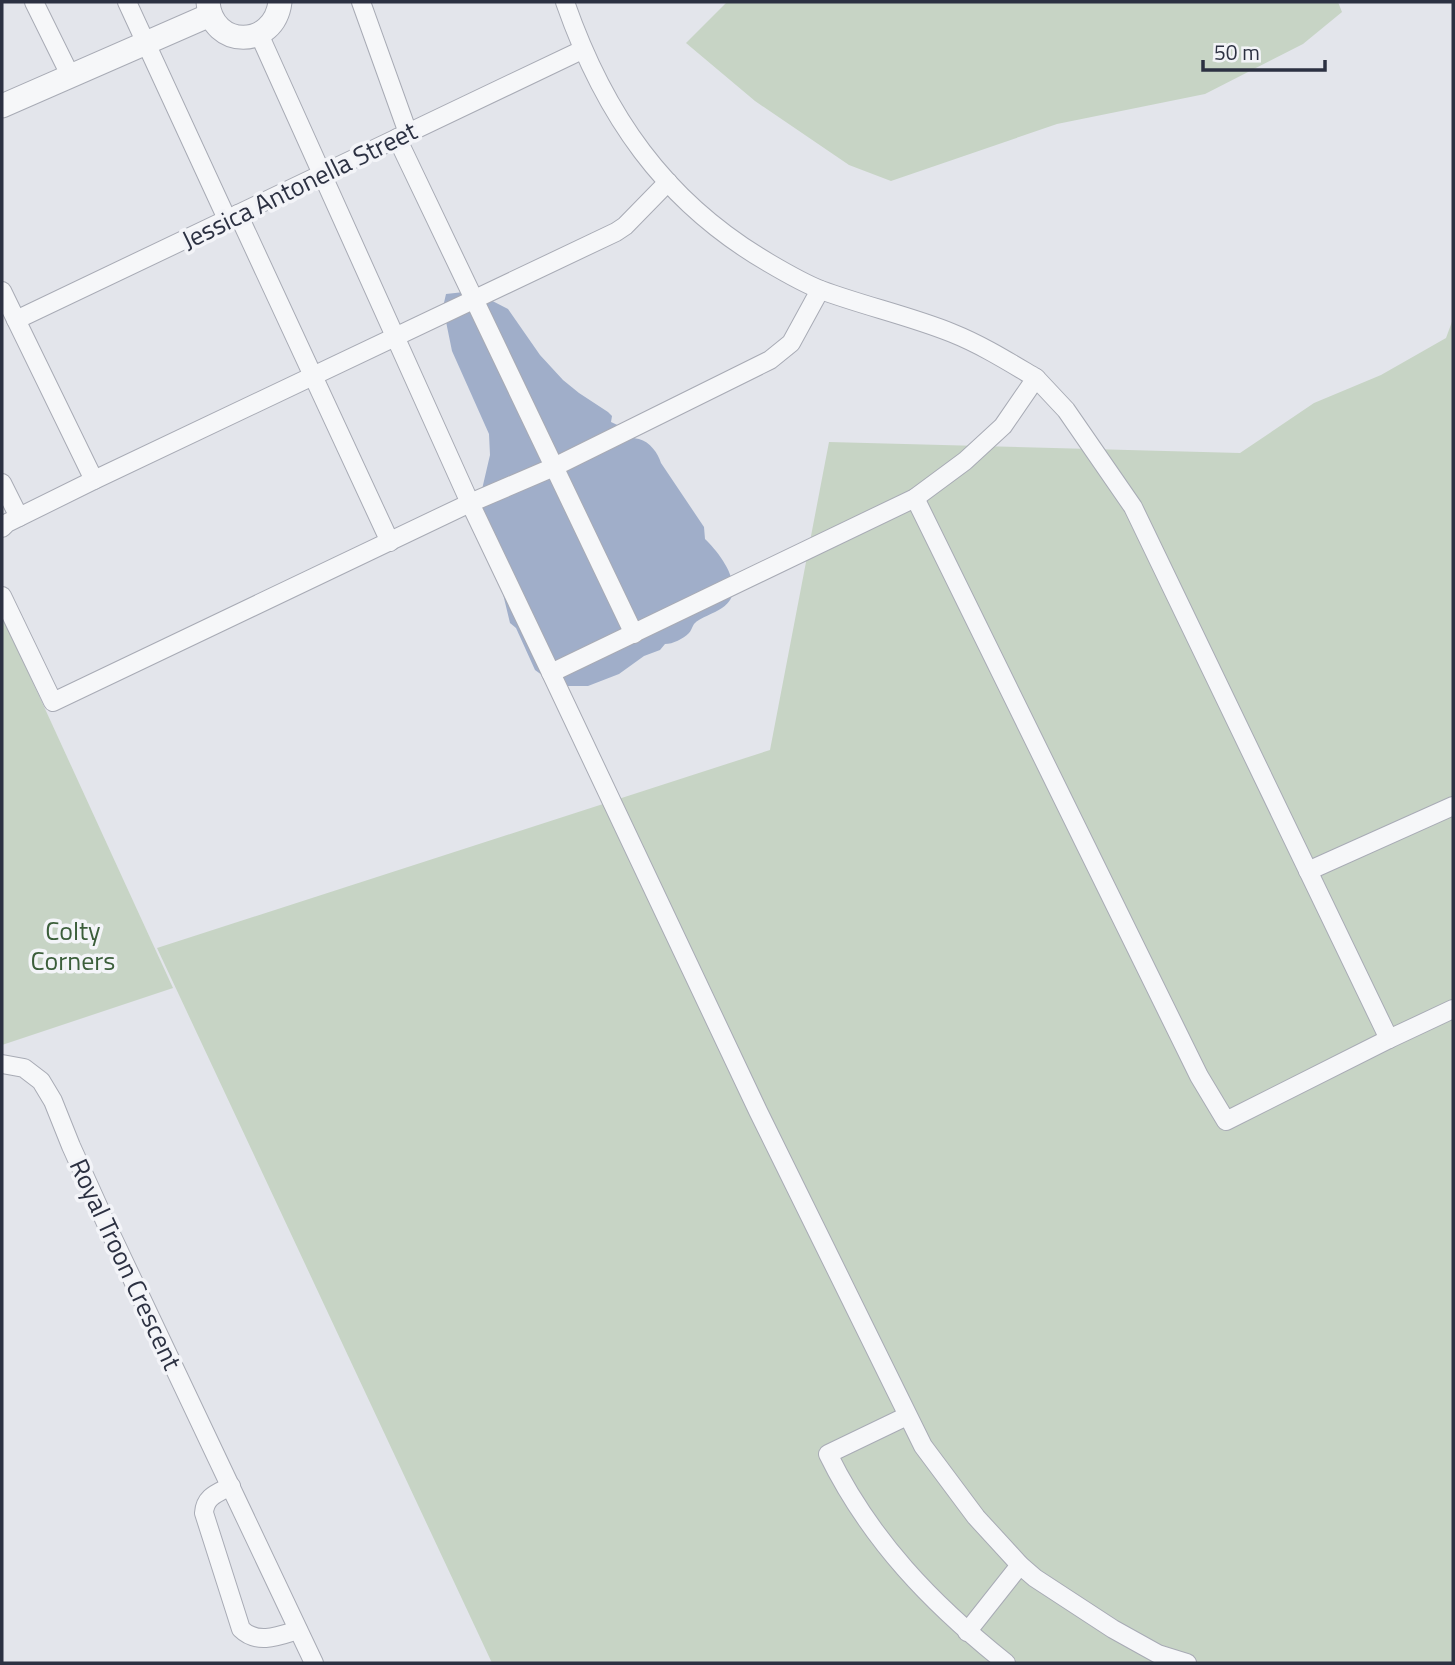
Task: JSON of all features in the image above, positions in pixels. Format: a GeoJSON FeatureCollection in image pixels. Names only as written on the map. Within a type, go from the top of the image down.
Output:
{"type":"FeatureCollection","features":[{"type":"Feature","properties":{"kind":"street"},"geometry":{"type":"LineString","coordinates":[[34,2],[71,77]]}},
{"type":"Feature","properties":{"kind":"street"},"geometry":{"type":"LineString","coordinates":[[127,2],[390,542]]}},
{"type":"Feature","properties":{"kind":"street"},"geometry":{"type":"LineString","coordinates":[[2,106],[146,43],[209,8],[225,33],[236,37],[259,34],[274,22],[280,2]]}},
{"type":"Feature","properties":{"kind":"street"},"geometry":{"type":"LineString","coordinates":[[362,2],[403,135],[475,300],[634,634]]}},
{"type":"Feature","properties":{"kind":"street"},"geometry":{"type":"LineString","coordinates":[[565,2],[582,50],[619,119],[667,182],[705,218],[747,250],[820,289],[951,333],[987,350],[1036,378],[1066,410],[1133,507],[1389,1039]]}},
{"type":"Feature","properties":{"kind":"street"},"geometry":{"type":"LineString","coordinates":[[259,34],[470,503],[758,1111],[923,1446],[969,1507],[1020,1565],[1156,1658],[1186,1663]]}},
{"type":"Feature","properties":{"kind":"street","name":"Jessica Antonella Street"},"geometry":{"type":"LineString","coordinates":[[16,320],[582,50]]}},
{"type":"Feature","properties":{"kind":"street"},"geometry":{"type":"LineString","coordinates":[[2,528],[94,480],[616,232],[667,182]]}},
{"type":"Feature","properties":{"kind":"street"},"geometry":{"type":"LineString","coordinates":[[2,596],[53,702],[470,503],[554,467],[770,360],[796,336],[820,289]]}},
{"type":"Feature","properties":{"kind":"street"},"geometry":{"type":"LineString","coordinates":[[2,291],[94,480]]}},
{"type":"Feature","properties":{"kind":"street"},"geometry":{"type":"LineString","coordinates":[[551,673],[915,498],[965,461],[1003,426],[1036,378]]}},
{"type":"Feature","properties":{"kind":"street"},"geometry":{"type":"LineString","coordinates":[[2,483],[19,517]]}},
{"type":"Feature","properties":{"kind":"street"},"geometry":{"type":"LineString","coordinates":[[915,498],[1199,1076],[1226,1121],[1453,1009]]}},
{"type":"Feature","properties":{"kind":"street"},"geometry":{"type":"LineString","coordinates":[[1308,871],[1453,806]]}},
{"type":"Feature","properties":{"kind":"street","name":"Royal Troon Crescent"},"geometry":{"type":"LineString","coordinates":[[2,1064],[24,1068],[41,1081],[53,1101],[98,1206],[314,1663]]}},
{"type":"Feature","properties":{"kind":"street"},"geometry":{"type":"LineString","coordinates":[[907,1416],[828,1454],[847,1492],[910,1578],[967,1632],[1006,1663]]}},
{"type":"Feature","properties":{"kind":"street"},"geometry":{"type":"LineString","coordinates":[[231,1486],[208,1498],[204,1513],[241,1629],[258,1639],[298,1630]]}},
{"type":"Feature","properties":{"kind":"street"},"geometry":{"type":"LineString","coordinates":[[967,1632],[1020,1565]]}},
{"type":"Feature","properties":{"kind":"green space"},"geometry":{"type":"Polygon","coordinates":[[[727,2],[1338,2],[1342,12],[1303,44],[1205,94],[1057,124],[891,181],[849,165],[755,101],[686,43],[727,2]]]}},
{"type":"Feature","properties":{"kind":"green space"},"geometry":{"type":"Polygon","coordinates":[[[1453,319],[1453,1663],[492,1663],[157,948],[770,750],[829,442],[1240,453],[1314,403],[1381,375],[1446,338],[1453,319]]]}},
{"type":"Feature","properties":{"kind":"green space","name":"Colty Corners"},"geometry":{"type":"Polygon","coordinates":[[[2,615],[173,988],[2,1045],[2,615]]]}},
{"type":"Feature","properties":{"kind":"water"},"geometry":{"type":"Polygon","coordinates":[[[473,291],[508,309],[540,355],[563,380],[608,412],[612,416],[611,422],[628,430],[627,435],[643,440],[653,448],[704,527],[705,539],[718,553],[732,582],[730,601],[694,624],[684,637],[665,644],[660,650],[644,656],[619,674],[588,686],[557,686],[535,670],[516,628],[510,623],[480,498],[490,455],[489,434],[452,351],[443,307],[446,294],[473,291]]]}}]}
